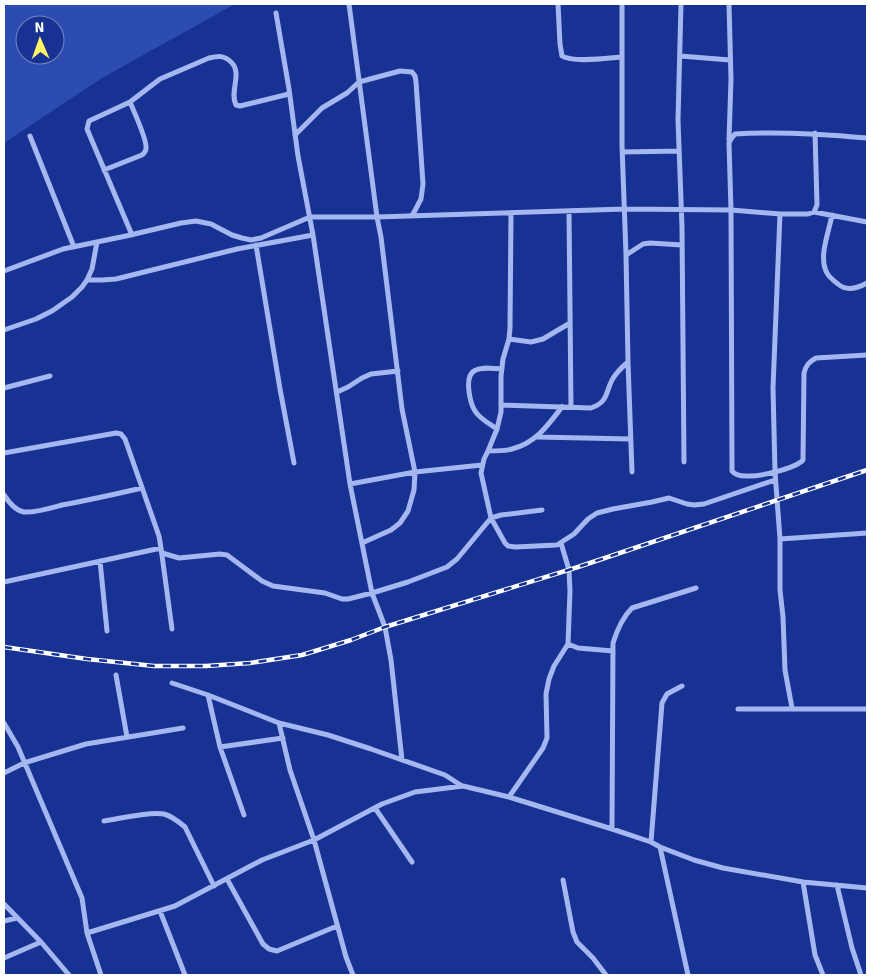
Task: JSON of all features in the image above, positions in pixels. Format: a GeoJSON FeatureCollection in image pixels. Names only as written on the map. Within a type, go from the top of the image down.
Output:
{"type":"FeatureCollection","features":[{"type":"Feature","properties":{"kind":"street"},"geometry":{"type":"LineString","coordinates":[[349,4],[381,237],[402,410],[415,472],[414,490],[408,511],[400,523],[392,530],[362,543]]}},
{"type":"Feature","properties":{"kind":"street"},"geometry":{"type":"LineString","coordinates":[[558,4],[562,56],[576,59],[622,57]]}},
{"type":"Feature","properties":{"kind":"street"},"geometry":{"type":"LineString","coordinates":[[622,4],[622,152],[632,472]]}},
{"type":"Feature","properties":{"kind":"street"},"geometry":{"type":"LineString","coordinates":[[681,4],[678,120],[682,245],[684,462]]}},
{"type":"Feature","properties":{"kind":"street"},"geometry":{"type":"LineString","coordinates":[[728,4],[730,60],[732,471],[735,474],[747,476],[775,472],[800,464],[803,460],[804,373],[806,366],[816,358],[867,355]]}},
{"type":"Feature","properties":{"kind":"street"},"geometry":{"type":"LineString","coordinates":[[276,13],[298,156],[313,235],[350,484],[372,593],[385,627],[391,660],[402,760]]}},
{"type":"Feature","properties":{"kind":"street"},"geometry":{"type":"LineString","coordinates":[[132,235],[87,129],[89,121],[130,102],[160,79],[217,56],[228,59],[235,65],[234,98],[236,105],[240,106],[289,94]]}},
{"type":"Feature","properties":{"kind":"street"},"geometry":{"type":"LineString","coordinates":[[680,56],[730,60]]}},
{"type":"Feature","properties":{"kind":"street"},"geometry":{"type":"LineString","coordinates":[[295,135],[322,108],[347,93],[359,82],[400,71],[412,72],[416,82],[423,184],[421,199],[412,216]]}},
{"type":"Feature","properties":{"kind":"street"},"geometry":{"type":"LineString","coordinates":[[104,170],[142,155],[146,149],[146,143],[130,102]]}},
{"type":"Feature","properties":{"kind":"street"},"geometry":{"type":"LineString","coordinates":[[729,143],[735,134],[815,134],[867,138]]}},
{"type":"Feature","properties":{"kind":"street"},"geometry":{"type":"LineString","coordinates":[[814,212],[817,205],[815,134]]}},
{"type":"Feature","properties":{"kind":"street"},"geometry":{"type":"LineString","coordinates":[[30,136],[74,247]]}},
{"type":"Feature","properties":{"kind":"street"},"geometry":{"type":"LineString","coordinates":[[622,152],[679,151]]}},
{"type":"Feature","properties":{"kind":"street"},"geometry":{"type":"LineString","coordinates":[[4,271],[63,249],[132,235],[182,222],[196,221],[211,224],[232,235],[251,240],[261,238],[310,217],[681,209],[731,210],[780,214],[808,214],[814,212],[867,222]]}},
{"type":"Feature","properties":{"kind":"street"},"geometry":{"type":"LineString","coordinates":[[570,211],[571,407]]}},
{"type":"Feature","properties":{"kind":"street"},"geometry":{"type":"LineString","coordinates":[[511,213],[510,328],[503,359],[501,412],[497,429],[482,465],[491,518],[505,543],[508,546],[515,547],[556,545],[574,534],[588,519],[613,508],[669,498],[687,504],[704,504],[775,480]]}},
{"type":"Feature","properties":{"kind":"street"},"geometry":{"type":"LineString","coordinates":[[780,214],[773,388],[775,480],[780,539],[780,590],[785,670],[792,708]]}},
{"type":"Feature","properties":{"kind":"street"},"geometry":{"type":"LineString","coordinates":[[832,215],[823,255],[827,274],[840,286],[850,289],[867,283]]}},
{"type":"Feature","properties":{"kind":"street"},"geometry":{"type":"LineString","coordinates":[[87,280],[116,279],[256,245],[313,235]]}},
{"type":"Feature","properties":{"kind":"street"},"geometry":{"type":"LineString","coordinates":[[4,330],[36,319],[52,311],[72,297],[87,280],[95,260],[97,242]]}},
{"type":"Feature","properties":{"kind":"street"},"geometry":{"type":"LineString","coordinates":[[626,255],[643,244],[682,245]]}},
{"type":"Feature","properties":{"kind":"street"},"geometry":{"type":"LineString","coordinates":[[256,245],[294,463]]}},
{"type":"Feature","properties":{"kind":"street"},"geometry":{"type":"LineString","coordinates":[[509,339],[531,342],[543,340],[570,323]]}},
{"type":"Feature","properties":{"kind":"street"},"geometry":{"type":"LineString","coordinates":[[501,405],[591,408],[602,403],[606,398],[612,380],[628,362]]}},
{"type":"Feature","properties":{"kind":"street"},"geometry":{"type":"LineString","coordinates":[[497,429],[475,411],[470,401],[468,387],[470,376],[475,370],[483,368],[502,369]]}},
{"type":"Feature","properties":{"kind":"street"},"geometry":{"type":"LineString","coordinates":[[336,392],[371,374],[398,371]]}},
{"type":"Feature","properties":{"kind":"street"},"geometry":{"type":"LineString","coordinates":[[4,388],[50,376]]}},
{"type":"Feature","properties":{"kind":"street"},"geometry":{"type":"LineString","coordinates":[[488,451],[511,450],[527,444],[538,437],[562,407]]}},
{"type":"Feature","properties":{"kind":"street"},"geometry":{"type":"LineString","coordinates":[[4,453],[116,433],[121,434],[125,439],[159,536],[172,629]]}},
{"type":"Feature","properties":{"kind":"street"},"geometry":{"type":"LineString","coordinates":[[538,437],[632,439]]}},
{"type":"Feature","properties":{"kind":"street"},"geometry":{"type":"LineString","coordinates":[[350,484],[415,472],[482,465]]}},
{"type":"Feature","properties":{"kind":"street"},"geometry":{"type":"LineString","coordinates":[[4,495],[13,506],[24,512],[142,488]]}},
{"type":"Feature","properties":{"kind":"street"},"geometry":{"type":"LineString","coordinates":[[4,582],[100,561],[162,551],[179,558],[227,555],[262,581],[273,586],[326,592],[342,599],[348,599],[408,582],[447,567],[457,559],[491,518],[510,513],[542,510]]}},
{"type":"Feature","properties":{"kind":"street"},"geometry":{"type":"LineString","coordinates":[[780,539],[867,533]]}},
{"type":"Feature","properties":{"kind":"street"},"geometry":{"type":"LineString","coordinates":[[509,798],[543,748],[546,738],[546,694],[549,678],[568,644],[569,570],[561,543]]}},
{"type":"Feature","properties":{"kind":"street"},"geometry":{"type":"LineString","coordinates":[[100,561],[107,630]]}},
{"type":"Feature","properties":{"kind":"street"},"geometry":{"type":"LineString","coordinates":[[612,829],[613,643],[616,632],[626,614],[632,608],[696,588]]}},
{"type":"Feature","properties":{"kind":"street"},"geometry":{"type":"LineString","coordinates":[[568,644],[578,648],[613,651]]}},
{"type":"Feature","properties":{"kind":"street"},"geometry":{"type":"LineString","coordinates":[[116,675],[127,737]]}},
{"type":"Feature","properties":{"kind":"street"},"geometry":{"type":"LineString","coordinates":[[172,683],[279,723],[328,734],[445,775],[463,786],[612,829],[651,842],[694,860],[723,868],[804,882],[867,888]]}},
{"type":"Feature","properties":{"kind":"street"},"geometry":{"type":"LineString","coordinates":[[651,842],[662,703],[667,694],[682,686]]}},
{"type":"Feature","properties":{"kind":"street"},"geometry":{"type":"LineString","coordinates":[[208,695],[220,747],[244,815]]}},
{"type":"Feature","properties":{"kind":"street"},"geometry":{"type":"LineString","coordinates":[[738,709],[867,709]]}},
{"type":"Feature","properties":{"kind":"street"},"geometry":{"type":"LineString","coordinates":[[4,723],[18,748],[82,898],[87,933],[101,975]]}},
{"type":"Feature","properties":{"kind":"street"},"geometry":{"type":"LineString","coordinates":[[279,723],[290,770],[314,840],[352,975]]}},
{"type":"Feature","properties":{"kind":"street"},"geometry":{"type":"LineString","coordinates":[[4,773],[24,763],[86,744],[183,728]]}},
{"type":"Feature","properties":{"kind":"street"},"geometry":{"type":"LineString","coordinates":[[220,747],[282,738]]}},
{"type":"Feature","properties":{"kind":"street"},"geometry":{"type":"LineString","coordinates":[[87,933],[175,906],[262,860],[314,840],[382,804],[414,792],[463,786]]}},
{"type":"Feature","properties":{"kind":"street"},"geometry":{"type":"LineString","coordinates":[[375,808],[412,862]]}},
{"type":"Feature","properties":{"kind":"street"},"geometry":{"type":"LineString","coordinates":[[104,821],[150,814],[164,814],[176,820],[185,827],[214,886]]}},
{"type":"Feature","properties":{"kind":"street"},"geometry":{"type":"LineString","coordinates":[[660,847],[688,975]]}},
{"type":"Feature","properties":{"kind":"street"},"geometry":{"type":"LineString","coordinates":[[227,879],[263,944],[269,949],[277,951],[337,926]]}},
{"type":"Feature","properties":{"kind":"street"},"geometry":{"type":"LineString","coordinates":[[562,880],[575,937],[606,975]]}},
{"type":"Feature","properties":{"kind":"street"},"geometry":{"type":"LineString","coordinates":[[804,882],[815,955],[823,975]]}},
{"type":"Feature","properties":{"kind":"street"},"geometry":{"type":"LineString","coordinates":[[837,885],[852,948],[861,975]]}},
{"type":"Feature","properties":{"kind":"street"},"geometry":{"type":"LineString","coordinates":[[4,904],[41,942],[69,975]]}},
{"type":"Feature","properties":{"kind":"street"},"geometry":{"type":"LineString","coordinates":[[160,910],[185,975]]}},
{"type":"Feature","properties":{"kind":"street"},"geometry":{"type":"LineString","coordinates":[[4,921],[17,918]]}},
{"type":"Feature","properties":{"kind":"street"},"geometry":{"type":"LineString","coordinates":[[4,958],[41,942]]}},
{"type":"Feature","properties":{"kind":"shaded area"},"geometry":{"type":"Polygon","coordinates":[[[4,4],[235,4],[102,78],[4,143],[4,4]]]}},
{"type":"Feature","properties":{"kind":"railway"},"geometry":{"type":"LineString","coordinates":[[4,647],[154,666],[206,666],[250,663],[302,655],[578,567],[867,470]]}}]}
